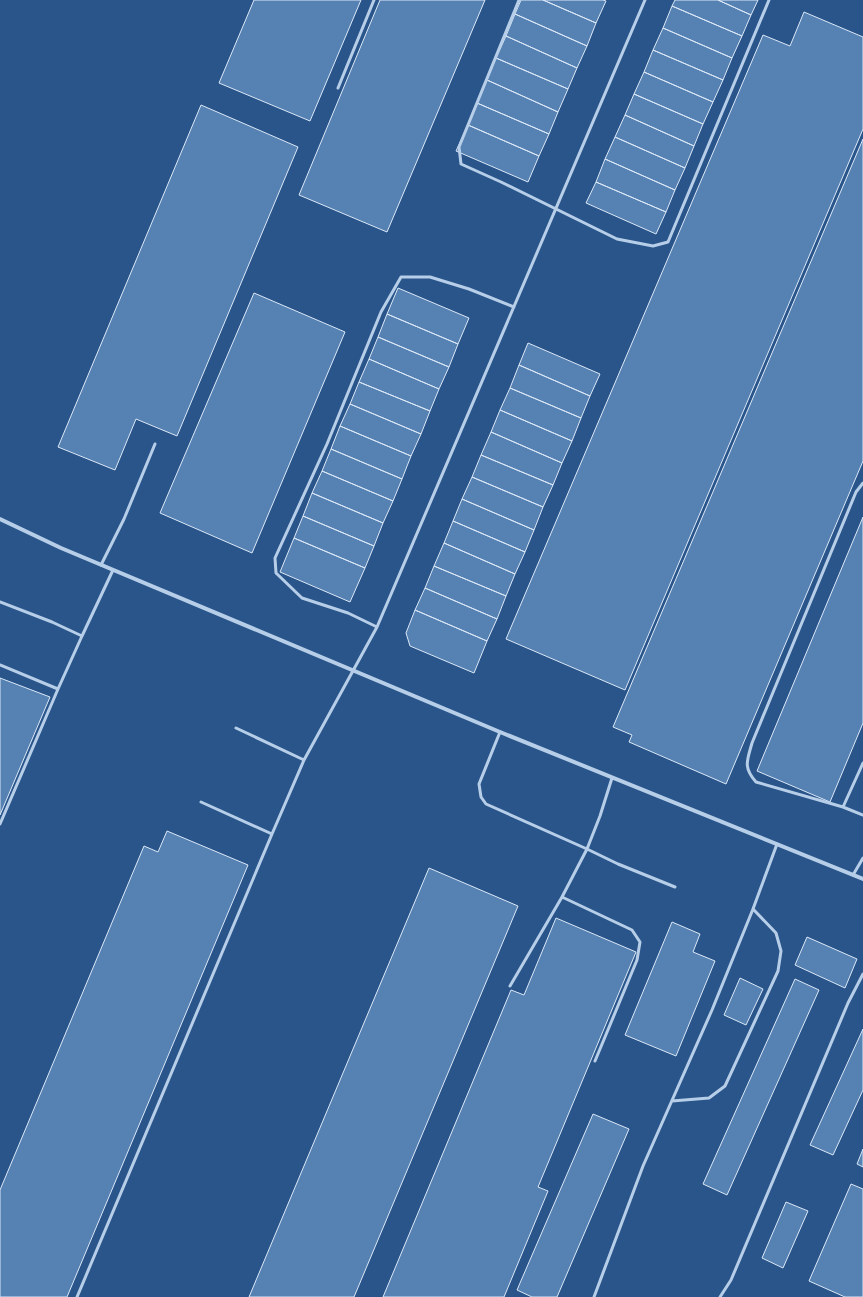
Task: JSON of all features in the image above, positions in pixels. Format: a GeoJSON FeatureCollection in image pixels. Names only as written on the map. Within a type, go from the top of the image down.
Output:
{"type":"FeatureCollection","features":[{"type":"Feature","properties":{"kind":"street"},"geometry":{"type":"LineString","coordinates":[[0,519],[61,548],[353,671],[612,778],[863,879]]}},
{"type":"Feature","properties":{"kind":"lane"},"geometry":{"type":"LineString","coordinates":[[338,88],[374,0]]}},
{"type":"Feature","properties":{"kind":"lane"},"geometry":{"type":"LineString","coordinates":[[519,0],[459,147],[461,164],[617,239],[653,246],[668,242],[768,0]]}},
{"type":"Feature","properties":{"kind":"lane"},"geometry":{"type":"LineString","coordinates":[[77,1297],[304,760],[377,627],[645,0]]}},
{"type":"Feature","properties":{"kind":"lane"},"geometry":{"type":"LineString","coordinates":[[377,627],[348,613],[302,598],[276,573],[275,558],[327,444],[381,312],[401,277],[430,277],[469,289],[514,307]]}},
{"type":"Feature","properties":{"kind":"lane"},"geometry":{"type":"LineString","coordinates":[[101,565],[124,519],[155,444]]}},
{"type":"Feature","properties":{"kind":"lane"},"geometry":{"type":"LineString","coordinates":[[863,482],[853,499],[752,743],[746,763],[749,774],[756,782],[844,807],[863,815]]}},
{"type":"Feature","properties":{"kind":"lane"},"geometry":{"type":"LineString","coordinates":[[0,824],[58,689],[113,570]]}},
{"type":"Feature","properties":{"kind":"lane"},"geometry":{"type":"LineString","coordinates":[[0,602],[52,622],[82,636]]}},
{"type":"Feature","properties":{"kind":"lane"},"geometry":{"type":"LineString","coordinates":[[0,665],[58,689]]}},
{"type":"Feature","properties":{"kind":"lane"},"geometry":{"type":"LineString","coordinates":[[236,728],[304,760]]}},
{"type":"Feature","properties":{"kind":"lane"},"geometry":{"type":"LineString","coordinates":[[500,732],[480,784],[481,797],[486,804],[618,864],[675,887]]}},
{"type":"Feature","properties":{"kind":"lane"},"geometry":{"type":"LineString","coordinates":[[844,807],[863,763]]}},
{"type":"Feature","properties":{"kind":"lane"},"geometry":{"type":"LineString","coordinates":[[510,986],[562,897],[587,849],[600,816],[612,778]]}},
{"type":"Feature","properties":{"kind":"lane"},"geometry":{"type":"LineString","coordinates":[[201,802],[272,834]]}},
{"type":"Feature","properties":{"kind":"lane"},"geometry":{"type":"LineString","coordinates":[[594,1297],[643,1166],[712,1010],[753,909],[777,844]]}},
{"type":"Feature","properties":{"kind":"lane"},"geometry":{"type":"LineString","coordinates":[[853,875],[863,858]]}},
{"type":"Feature","properties":{"kind":"lane"},"geometry":{"type":"LineString","coordinates":[[562,897],[632,930],[640,942],[637,960],[595,1061]]}},
{"type":"Feature","properties":{"kind":"lane"},"geometry":{"type":"LineString","coordinates":[[672,1101],[709,1098],[725,1086],[778,971],[781,951],[776,934],[753,909]]}},
{"type":"Feature","properties":{"kind":"lane"},"geometry":{"type":"LineString","coordinates":[[720,1297],[731,1280],[845,1010],[863,974]]}},
{"type":"Feature","properties":{"kind":"building"},"geometry":{"type":"Polygon","coordinates":[[[254,0],[361,0],[310,121],[219,83],[254,0]]]}},
{"type":"Feature","properties":{"kind":"building"},"geometry":{"type":"Polygon","coordinates":[[[380,0],[485,0],[387,232],[299,195],[380,0]]]}},
{"type":"Feature","properties":{"kind":"building"},"geometry":{"type":"Polygon","coordinates":[[[521,0],[543,0],[596,23],[587,46],[515,14],[521,0]]]}},
{"type":"Feature","properties":{"kind":"building"},"geometry":{"type":"Polygon","coordinates":[[[543,0],[603,0],[606,1],[596,23],[543,0]]]}},
{"type":"Feature","properties":{"kind":"building"},"geometry":{"type":"Polygon","coordinates":[[[675,0],[718,0],[751,15],[742,36],[672,6],[675,0]]]}},
{"type":"Feature","properties":{"kind":"building"},"geometry":{"type":"Polygon","coordinates":[[[718,0],[758,0],[751,15],[718,0]]]}},
{"type":"Feature","properties":{"kind":"building"},"geometry":{"type":"Polygon","coordinates":[[[672,6],[742,36],[732,58],[663,28],[672,6]]]}},
{"type":"Feature","properties":{"kind":"building"},"geometry":{"type":"Polygon","coordinates":[[[804,12],[863,37],[863,129],[625,690],[506,639],[763,35],[790,46],[804,12]]]}},
{"type":"Feature","properties":{"kind":"building"},"geometry":{"type":"Polygon","coordinates":[[[515,14],[587,46],[577,68],[506,36],[515,14]]]}},
{"type":"Feature","properties":{"kind":"building"},"geometry":{"type":"Polygon","coordinates":[[[663,28],[732,58],[723,80],[653,50],[663,28]]]}},
{"type":"Feature","properties":{"kind":"building"},"geometry":{"type":"Polygon","coordinates":[[[506,36],[577,68],[568,89],[496,58],[506,36]]]}},
{"type":"Feature","properties":{"kind":"building"},"geometry":{"type":"Polygon","coordinates":[[[653,50],[723,80],[713,102],[644,72],[653,50]]]}},
{"type":"Feature","properties":{"kind":"building"},"geometry":{"type":"Polygon","coordinates":[[[496,58],[568,89],[558,112],[487,80],[496,58]]]}},
{"type":"Feature","properties":{"kind":"building"},"geometry":{"type":"Polygon","coordinates":[[[644,72],[713,102],[703,124],[634,94],[644,72]]]}},
{"type":"Feature","properties":{"kind":"building"},"geometry":{"type":"Polygon","coordinates":[[[487,80],[558,112],[549,134],[477,103],[487,80]]]}},
{"type":"Feature","properties":{"kind":"building"},"geometry":{"type":"Polygon","coordinates":[[[634,94],[703,124],[694,146],[625,115],[634,94]]]}},
{"type":"Feature","properties":{"kind":"building"},"geometry":{"type":"Polygon","coordinates":[[[477,103],[549,134],[539,156],[468,125],[477,103]]]}},
{"type":"Feature","properties":{"kind":"building"},"geometry":{"type":"Polygon","coordinates":[[[201,105],[298,147],[177,436],[136,419],[115,470],[58,447],[201,105]]]}},
{"type":"Feature","properties":{"kind":"building"},"geometry":{"type":"Polygon","coordinates":[[[625,115],[694,146],[685,168],[615,137],[625,115]]]}},
{"type":"Feature","properties":{"kind":"building"},"geometry":{"type":"Polygon","coordinates":[[[468,125],[539,156],[528,182],[456,151],[468,125]]]}},
{"type":"Feature","properties":{"kind":"building"},"geometry":{"type":"Polygon","coordinates":[[[615,137],[685,168],[675,190],[605,159],[615,137]]]}},
{"type":"Feature","properties":{"kind":"building"},"geometry":{"type":"Polygon","coordinates":[[[863,139],[863,461],[726,784],[629,742],[632,735],[613,727],[863,139]]]}},
{"type":"Feature","properties":{"kind":"building"},"geometry":{"type":"Polygon","coordinates":[[[605,159],[675,190],[666,212],[596,182],[605,159]]]}},
{"type":"Feature","properties":{"kind":"building"},"geometry":{"type":"Polygon","coordinates":[[[596,182],[666,212],[656,234],[586,203],[596,182]]]}},
{"type":"Feature","properties":{"kind":"building"},"geometry":{"type":"Polygon","coordinates":[[[398,288],[469,318],[458,344],[387,314],[398,288]]]}},
{"type":"Feature","properties":{"kind":"building"},"geometry":{"type":"Polygon","coordinates":[[[254,293],[345,332],[252,553],[160,513],[254,293]]]}},
{"type":"Feature","properties":{"kind":"building"},"geometry":{"type":"Polygon","coordinates":[[[387,314],[458,344],[449,367],[378,337],[387,314]]]}},
{"type":"Feature","properties":{"kind":"building"},"geometry":{"type":"Polygon","coordinates":[[[378,337],[449,367],[439,389],[369,359],[378,337]]]}},
{"type":"Feature","properties":{"kind":"building"},"geometry":{"type":"Polygon","coordinates":[[[528,343],[600,374],[590,396],[519,365],[528,343]]]}},
{"type":"Feature","properties":{"kind":"building"},"geometry":{"type":"Polygon","coordinates":[[[369,359],[439,389],[430,411],[359,382],[369,359]]]}},
{"type":"Feature","properties":{"kind":"building"},"geometry":{"type":"Polygon","coordinates":[[[519,365],[590,396],[581,418],[510,388],[519,365]]]}},
{"type":"Feature","properties":{"kind":"building"},"geometry":{"type":"Polygon","coordinates":[[[359,382],[430,411],[421,434],[350,404],[359,382]]]}},
{"type":"Feature","properties":{"kind":"building"},"geometry":{"type":"Polygon","coordinates":[[[510,388],[581,418],[572,441],[500,410],[510,388]]]}},
{"type":"Feature","properties":{"kind":"building"},"geometry":{"type":"Polygon","coordinates":[[[350,404],[421,434],[411,456],[340,426],[350,404]]]}},
{"type":"Feature","properties":{"kind":"building"},"geometry":{"type":"Polygon","coordinates":[[[500,410],[572,441],[562,463],[491,432],[500,410]]]}},
{"type":"Feature","properties":{"kind":"building"},"geometry":{"type":"Polygon","coordinates":[[[340,426],[411,456],[402,479],[331,449],[340,426]]]}},
{"type":"Feature","properties":{"kind":"building"},"geometry":{"type":"Polygon","coordinates":[[[491,432],[562,463],[553,485],[481,455],[491,432]]]}},
{"type":"Feature","properties":{"kind":"building"},"geometry":{"type":"Polygon","coordinates":[[[331,449],[402,479],[393,501],[322,471],[331,449]]]}},
{"type":"Feature","properties":{"kind":"building"},"geometry":{"type":"Polygon","coordinates":[[[481,455],[553,485],[543,507],[472,477],[481,455]]]}},
{"type":"Feature","properties":{"kind":"building"},"geometry":{"type":"Polygon","coordinates":[[[322,471],[393,501],[383,523],[312,493],[322,471]]]}},
{"type":"Feature","properties":{"kind":"building"},"geometry":{"type":"Polygon","coordinates":[[[472,477],[543,507],[534,530],[462,499],[472,477]]]}},
{"type":"Feature","properties":{"kind":"building"},"geometry":{"type":"Polygon","coordinates":[[[312,493],[383,523],[374,546],[303,516],[312,493]]]}},
{"type":"Feature","properties":{"kind":"building"},"geometry":{"type":"Polygon","coordinates":[[[462,499],[534,530],[525,552],[453,521],[462,499]]]}},
{"type":"Feature","properties":{"kind":"building"},"geometry":{"type":"Polygon","coordinates":[[[303,516],[374,546],[365,568],[294,538],[303,516]]]}},
{"type":"Feature","properties":{"kind":"building"},"geometry":{"type":"Polygon","coordinates":[[[863,517],[863,723],[830,802],[757,771],[863,517]]]}},
{"type":"Feature","properties":{"kind":"building"},"geometry":{"type":"Polygon","coordinates":[[[453,521],[525,552],[515,574],[444,543],[453,521]]]}},
{"type":"Feature","properties":{"kind":"building"},"geometry":{"type":"Polygon","coordinates":[[[294,538],[365,568],[350,602],[280,572],[294,538]]]}},
{"type":"Feature","properties":{"kind":"building"},"geometry":{"type":"Polygon","coordinates":[[[444,543],[515,574],[506,596],[434,566],[444,543]]]}},
{"type":"Feature","properties":{"kind":"building"},"geometry":{"type":"Polygon","coordinates":[[[434,566],[506,596],[497,619],[425,588],[434,566]]]}},
{"type":"Feature","properties":{"kind":"building"},"geometry":{"type":"Polygon","coordinates":[[[425,588],[497,619],[487,641],[415,610],[425,588]]]}},
{"type":"Feature","properties":{"kind":"building"},"geometry":{"type":"Polygon","coordinates":[[[415,610],[487,641],[474,673],[410,646],[406,633],[415,610]]]}},
{"type":"Feature","properties":{"kind":"building"},"geometry":{"type":"Polygon","coordinates":[[[0,678],[50,697],[0,815],[0,678]]]}},
{"type":"Feature","properties":{"kind":"building"},"geometry":{"type":"Polygon","coordinates":[[[167,831],[248,865],[67,1297],[0,1297],[0,1190],[144,846],[158,852],[167,831]]]}},
{"type":"Feature","properties":{"kind":"building"},"geometry":{"type":"Polygon","coordinates":[[[429,868],[518,906],[354,1297],[249,1297],[429,868]]]}},
{"type":"Feature","properties":{"kind":"building"},"geometry":{"type":"Polygon","coordinates":[[[556,918],[636,952],[538,1187],[548,1191],[504,1297],[383,1297],[511,990],[524,995],[556,918]]]}},
{"type":"Feature","properties":{"kind":"building"},"geometry":{"type":"Polygon","coordinates":[[[672,922],[700,934],[693,952],[715,961],[676,1056],[625,1035],[672,922]]]}},
{"type":"Feature","properties":{"kind":"building"},"geometry":{"type":"Polygon","coordinates":[[[807,937],[857,959],[845,988],[795,965],[807,937]]]}},
{"type":"Feature","properties":{"kind":"building"},"geometry":{"type":"Polygon","coordinates":[[[740,978],[763,989],[746,1025],[724,1015],[740,978]]]}},
{"type":"Feature","properties":{"kind":"building"},"geometry":{"type":"Polygon","coordinates":[[[795,979],[819,990],[727,1195],[703,1184],[795,979]]]}},
{"type":"Feature","properties":{"kind":"building"},"geometry":{"type":"Polygon","coordinates":[[[863,1029],[863,1090],[833,1155],[810,1145],[863,1029]]]}},
{"type":"Feature","properties":{"kind":"building"},"geometry":{"type":"Polygon","coordinates":[[[593,1114],[629,1129],[557,1297],[532,1297],[517,1290],[593,1114]]]}},
{"type":"Feature","properties":{"kind":"building"},"geometry":{"type":"Polygon","coordinates":[[[863,1149],[863,1167],[857,1164],[863,1149]]]}},
{"type":"Feature","properties":{"kind":"building"},"geometry":{"type":"Polygon","coordinates":[[[851,1184],[863,1189],[863,1297],[845,1297],[809,1281],[851,1184]]]}},
{"type":"Feature","properties":{"kind":"building"},"geometry":{"type":"Polygon","coordinates":[[[786,1202],[808,1211],[783,1268],[762,1258],[786,1202]]]}}]}
